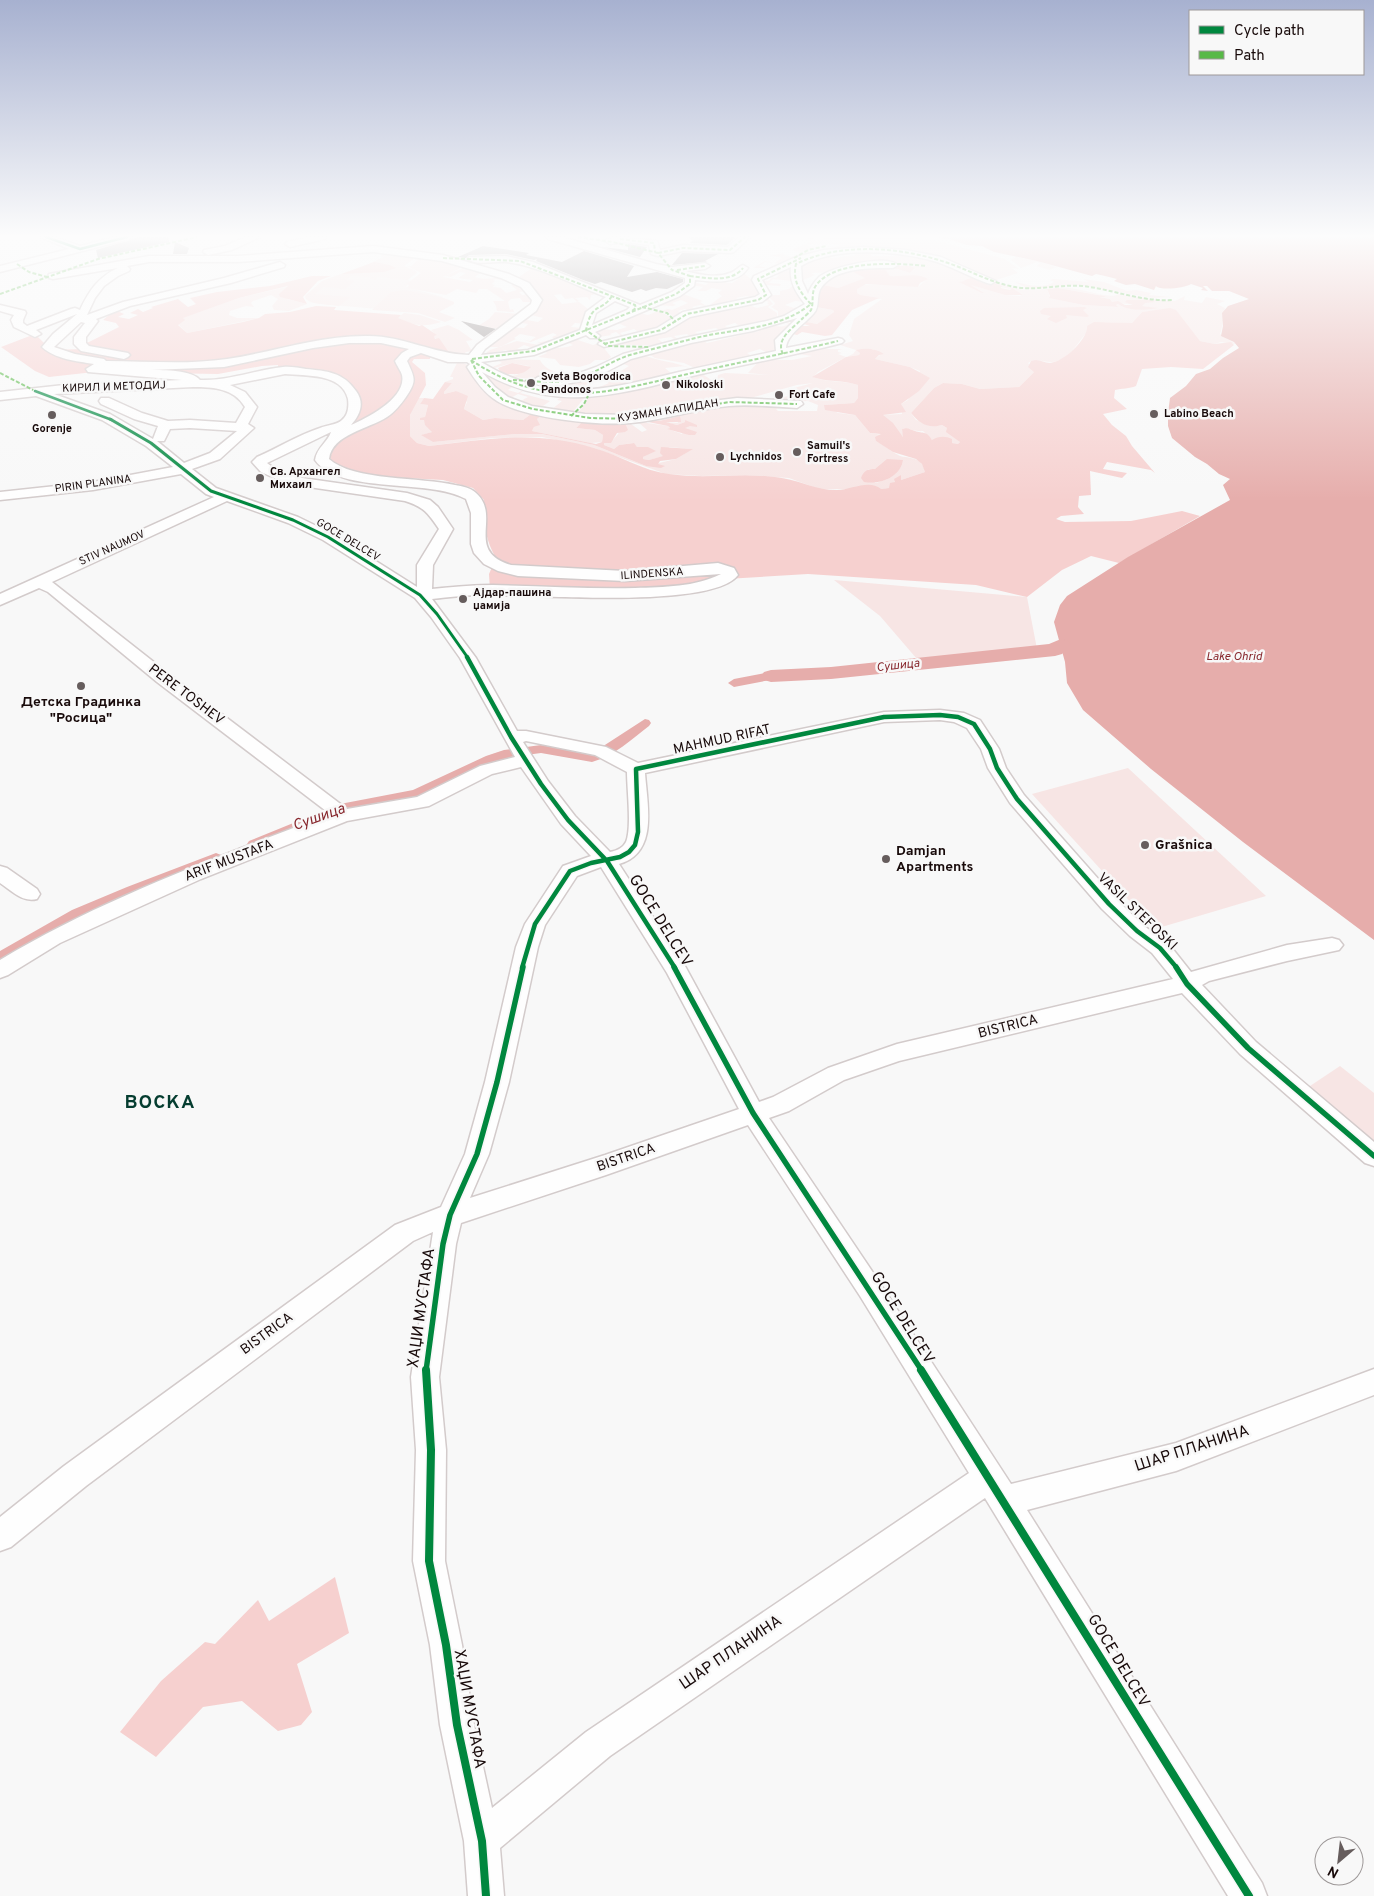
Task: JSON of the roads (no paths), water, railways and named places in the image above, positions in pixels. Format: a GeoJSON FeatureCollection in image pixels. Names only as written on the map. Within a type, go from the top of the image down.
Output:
{"type":"FeatureCollection","features":[{"type":"Feature","properties":{"kind":"street"},"geometry":{"type":"LineString","coordinates":[[19,325],[36,334],[64,360],[95,371],[177,375],[193,379],[195,381],[193,383],[216,384],[285,370],[331,375],[346,384],[353,395],[355,404],[353,415],[333,439]]}},
{"type":"Feature","properties":{"kind":"street"},"geometry":{"type":"LineString","coordinates":[[26,330],[38,325]]}},
{"type":"Feature","properties":{"kind":"street"},"geometry":{"type":"LineString","coordinates":[[50,348],[61,331],[70,325]]}},
{"type":"Feature","properties":{"kind":"street"},"geometry":{"type":"LineString","coordinates":[[89,325],[80,337],[80,344],[85,348],[103,353],[179,357],[251,354]]}},
{"type":"Feature","properties":{"kind":"street"},"geometry":{"type":"LineString","coordinates":[[471,359],[481,347],[510,325]]}},
{"type":"Feature","properties":{"kind":"street"},"geometry":{"type":"LineString","coordinates":[[587,325],[585,328],[587,331]]}},
{"type":"Feature","properties":{"kind":"street"},"geometry":{"type":"LineString","coordinates":[[92,369],[100,365],[195,366],[224,364],[328,342],[372,339],[420,348],[448,358],[471,359],[530,352],[600,325]]}},
{"type":"Feature","properties":{"kind":"street"},"geometry":{"type":"LineString","coordinates":[[604,344],[658,331],[669,325]]}},
{"type":"Feature","properties":{"kind":"street"},"geometry":{"type":"LineString","coordinates":[[510,380],[552,382],[574,379],[600,370],[627,356],[678,344],[686,340],[762,325]]}},
{"type":"Feature","properties":{"kind":"street"},"geometry":{"type":"LineString","coordinates":[[783,354],[780,348],[781,340],[796,325]]}},
{"type":"Feature","properties":{"kind":"street"},"geometry":{"type":"LineString","coordinates":[[587,331],[608,346],[659,348]]}},
{"type":"Feature","properties":{"kind":"street"},"geometry":{"type":"LineString","coordinates":[[50,348],[72,357],[92,361],[193,360],[251,354],[320,341],[328,342]]}},
{"type":"Feature","properties":{"kind":"street"},"geometry":{"type":"LineString","coordinates":[[471,359],[491,373],[545,392],[588,396],[617,392],[694,372],[838,341]]}},
{"type":"Feature","properties":{"kind":"street"},"geometry":{"type":"LineString","coordinates":[[333,439],[377,418],[390,408],[408,383],[408,376],[401,365],[401,360],[410,352],[420,348]]}},
{"type":"Feature","properties":{"kind":"street","name":"КУЗМАН КАПИДАН"},"geometry":{"type":"LineString","coordinates":[[471,359],[479,376],[503,400],[533,409],[571,416],[620,420],[729,402],[797,404]]}},
{"type":"Feature","properties":{"kind":"street","name":"КИРИЛ И МЕТОДИЈ"},"geometry":{"type":"LineString","coordinates":[[0,396],[35,391],[193,383]]}},
{"type":"Feature","properties":{"kind":"street"},"geometry":{"type":"LineString","coordinates":[[105,402],[138,416],[159,420],[165,425],[190,424],[240,427],[251,407],[248,401],[236,391],[216,384]]}},
{"type":"Feature","properties":{"kind":"street","name":"GOCE DELCEV"},"geometry":{"type":"LineString","coordinates":[[35,391],[106,417],[151,443],[184,468],[202,486],[225,497],[282,516],[328,537],[420,595],[448,628],[468,658],[525,760],[568,820],[607,861],[677,971],[753,1113],[869,1288],[997,1489],[1249,1896]]}},
{"type":"Feature","properties":{"kind":"street"},"geometry":{"type":"LineString","coordinates":[[571,416],[584,404],[588,396]]}},
{"type":"Feature","properties":{"kind":"street"},"geometry":{"type":"LineString","coordinates":[[151,443],[162,436],[165,425]]}},
{"type":"Feature","properties":{"kind":"street"},"geometry":{"type":"LineString","coordinates":[[345,425],[307,438],[262,460],[259,462],[260,465],[274,474],[292,481],[312,482],[407,498],[430,506],[446,529],[425,565],[425,588],[420,595]]}},
{"type":"Feature","properties":{"kind":"street","name":"PIRIN PLANINA"},"geometry":{"type":"LineString","coordinates":[[0,496],[93,486],[184,468],[219,454],[248,428],[240,427]]}},
{"type":"Feature","properties":{"kind":"street","name":"ILINDENSKA"},"geometry":{"type":"LineString","coordinates":[[333,439],[321,455],[324,464],[335,470],[365,478],[440,484],[472,495],[479,505],[478,540],[481,552],[488,560],[502,567],[518,571],[624,576],[718,568],[729,571],[730,575],[721,581],[710,584],[648,592],[593,594],[490,590],[420,595]]}},
{"type":"Feature","properties":{"kind":"street","name":"STIV NAUMOV"},"geometry":{"type":"LineString","coordinates":[[0,600],[225,497]]}},
{"type":"Feature","properties":{"kind":"street","name":"PERE TOSHEV"},"geometry":{"type":"LineString","coordinates":[[40,582],[53,590],[163,678],[339,812]]}},
{"type":"Feature","properties":{"kind":"street","name":"MAHMUD RIFAT"},"geometry":{"type":"LineString","coordinates":[[636,770],[884,717],[918,714],[958,717],[974,724],[990,749],[997,768],[1017,799],[1109,904],[1137,931],[1160,948],[1179,970],[1187,984]]}},
{"type":"Feature","properties":{"kind":"street"},"geometry":{"type":"LineString","coordinates":[[511,736],[526,736],[604,753],[636,770],[638,832],[635,845],[629,852],[607,861]]}},
{"type":"Feature","properties":{"kind":"street","name":"ARIF MUSTAFA"},"geometry":{"type":"LineString","coordinates":[[0,970],[53,938],[152,892],[339,812],[422,802],[486,770],[525,760]]}},
{"type":"Feature","properties":{"kind":"street","name":"ХАЏИ МУСТАФА"},"geometry":{"type":"LineString","coordinates":[[486,1896],[482,1841],[457,1725],[446,1645],[429,1561],[431,1450],[425,1377],[443,1244],[450,1215],[477,1154],[497,1082],[527,947],[535,924],[570,871],[591,863],[607,861]]}},
{"type":"Feature","properties":{"kind":"street"},"geometry":{"type":"LineString","coordinates":[[0,873],[30,894]]}},
{"type":"Feature","properties":{"kind":"street","name":"BISTRICA"},"geometry":{"type":"LineString","coordinates":[[0,1536],[75,1476],[404,1233],[450,1215],[606,1165],[781,1104],[836,1074],[897,1053],[1187,984],[1202,975],[1332,944]]}},
{"type":"Feature","properties":{"kind":"street"},"geometry":{"type":"LineString","coordinates":[[1187,984],[1248,1048],[1374,1156]]}},
{"type":"Feature","properties":{"kind":"street","name":"ШАР ПЛАНИНА"},"geometry":{"type":"LineString","coordinates":[[482,1841],[519,1808],[598,1744],[997,1489],[1176,1458],[1374,1382]]}},
{"type":"Feature","properties":{"kind":"water","name":"Lake Ohrid"},"geometry":{"type":"Polygon","coordinates":[[[1374,325],[1374,940],[1243,842],[1151,769],[1083,710],[1067,683],[1065,662],[1054,622],[1060,605],[1067,596],[1128,557],[1230,500],[1223,485],[1230,479],[1219,474],[1172,438],[1168,426],[1170,398],[1186,386],[1196,374],[1210,369],[1239,348],[1234,342],[1221,336],[1223,326],[1374,325]]]}},
{"type":"Feature","properties":{"kind":"waterway","name":"Сушица"},"geometry":{"type":"LineString","coordinates":[[771,676],[831,673],[1055,650],[1061,645]]}},
{"type":"Feature","properties":{"kind":"waterway","name":"Сушица"},"geometry":{"type":"LineString","coordinates":[[734,683],[771,676]]}},
{"type":"Feature","properties":{"kind":"waterway","name":"Сушица"},"geometry":{"type":"LineString","coordinates":[[254,844],[345,807],[417,793],[491,759],[509,753],[541,749],[592,758],[601,755],[645,723]]}},
{"type":"Feature","properties":{"kind":"waterway","name":"Сушица"},"geometry":{"type":"LineString","coordinates":[[0,958],[51,927],[77,914],[132,890],[216,858]]}},
{"type":"Feature","properties":{"kind":"place","name":"Sveta Bogorodica Pandonos"},"geometry":{"type":"Point","coordinates":[531,383]}},
{"type":"Feature","properties":{"kind":"place","name":"Nikoloski"},"geometry":{"type":"Point","coordinates":[666,385]}},
{"type":"Feature","properties":{"kind":"place","name":"Fort Cafe"},"geometry":{"type":"Point","coordinates":[779,395]}},
{"type":"Feature","properties":{"kind":"place","name":"Labino Beach"},"geometry":{"type":"Point","coordinates":[1154,414]}},
{"type":"Feature","properties":{"kind":"place","name":"Gorenje"},"geometry":{"type":"Point","coordinates":[52,415]}},
{"type":"Feature","properties":{"kind":"place","name":"Samuil's Fortress"},"geometry":{"type":"Point","coordinates":[797,452]}},
{"type":"Feature","properties":{"kind":"place","name":"Lychnidos"},"geometry":{"type":"Point","coordinates":[720,457]}},
{"type":"Feature","properties":{"kind":"place","name":"Св. Архангел Михаил"},"geometry":{"type":"Point","coordinates":[260,478]}},
{"type":"Feature","properties":{"kind":"place","name":"Ајдар-пашина џамија"},"geometry":{"type":"Point","coordinates":[463,599]}},
{"type":"Feature","properties":{"kind":"place","name":"Детска Градинка \"Росица\""},"geometry":{"type":"Point","coordinates":[81,686]}},
{"type":"Feature","properties":{"kind":"place","name":"Grašnica"},"geometry":{"type":"Point","coordinates":[1145,845]}},
{"type":"Feature","properties":{"kind":"place","name":"Damjan Apartments"},"geometry":{"type":"Point","coordinates":[886,859]}},
{"type":"Feature","properties":{"kind":"district","name":"ВОСКА"},"geometry":{"type":"Point","coordinates":[160,1103]}}]}
